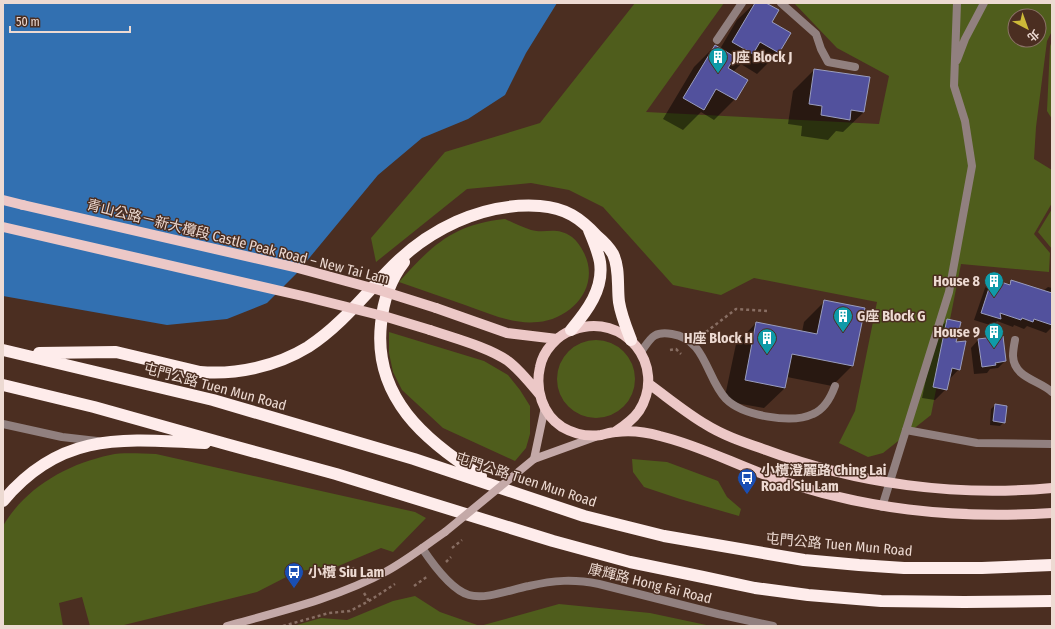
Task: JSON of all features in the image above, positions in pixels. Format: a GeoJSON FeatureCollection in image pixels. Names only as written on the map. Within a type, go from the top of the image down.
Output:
{"type":"FeatureCollection","features":[{"type":"Feature","properties":{"kind":"highway"},"geometry":{"type":"LineString","coordinates":[[18,353],[116,352],[200,372],[211,373],[242,371],[262,366],[285,358],[307,347],[325,334],[344,317],[388,270],[437,231],[463,218],[508,206],[538,206],[561,209],[578,218],[606,244],[613,254],[616,264],[621,314],[630,340]]}},
{"type":"Feature","properties":{"kind":"highway"},"geometry":{"type":"LineString","coordinates":[[571,330],[589,308],[594,299],[600,277],[600,264],[597,251],[587,225]]}},
{"type":"Feature","properties":{"kind":"highway"},"geometry":{"type":"LineString","coordinates":[[424,241],[397,271],[387,294],[380,331],[379,346],[381,362],[393,393],[402,409],[414,423],[433,442],[462,464],[497,486]]}},
{"type":"Feature","properties":{"kind":"highway","name":"屯門公路 Tuen Mun Road"},"geometry":{"type":"LineString","coordinates":[[3,350],[220,402],[365,444],[577,513],[632,528],[699,543],[804,560],[904,568],[982,568],[1052,565]]}},
{"type":"Feature","properties":{"kind":"highway"},"geometry":{"type":"LineString","coordinates":[[3,385],[94,407],[336,474],[554,541],[630,562],[747,586],[808,595],[882,601],[1052,601]]}},
{"type":"Feature","properties":{"kind":"highway"},"geometry":{"type":"LineString","coordinates":[[3,501],[12,489],[28,474],[46,462],[66,452],[86,445],[108,442],[226,444]]}},
{"type":"Feature","properties":{"kind":"main road","name":"青山公路－新大欖段 Castle Peak Road – New Tai Lam"},"geometry":{"type":"LineString","coordinates":[[3,200],[298,268],[436,308],[507,333],[557,339]]}},
{"type":"Feature","properties":{"kind":"main road"},"geometry":{"type":"LineString","coordinates":[[3,227],[334,304],[387,317],[430,330],[503,358],[524,376],[540,395]]}},
{"type":"Feature","properties":{"kind":"main road"},"geometry":{"type":"LineString","coordinates":[[599,436],[585,436],[572,432],[560,425],[550,416],[540,395],[538,379],[541,364],[548,349],[557,339],[571,330],[585,326],[601,326],[617,330],[630,340],[641,352],[646,362],[649,384],[645,399],[638,412],[628,424],[615,432]]}},
{"type":"Feature","properties":{"kind":"main road"},"geometry":{"type":"LineString","coordinates":[[649,384],[700,421],[728,436],[783,457],[814,466],[889,483],[952,490],[1003,491],[1052,488]]}},
{"type":"Feature","properties":{"kind":"main road"},"geometry":{"type":"LineString","coordinates":[[534,459],[545,407]]}},
{"type":"Feature","properties":{"kind":"main road"},"geometry":{"type":"LineString","coordinates":[[227,626],[303,605],[387,571],[445,532],[534,459],[599,436],[615,432],[639,432],[684,443],[788,483],[856,502],[882,507],[945,514],[988,516],[1052,513]]}},
{"type":"Feature","properties":{"kind":"street"},"geometry":{"type":"LineString","coordinates":[[717,40],[742,3]]}},
{"type":"Feature","properties":{"kind":"street"},"geometry":{"type":"LineString","coordinates":[[781,3],[816,34],[821,49],[828,62],[855,67]]}},
{"type":"Feature","properties":{"kind":"street"},"geometry":{"type":"LineString","coordinates":[[882,507],[949,292],[972,166],[965,121],[954,86],[957,3]]}},
{"type":"Feature","properties":{"kind":"street"},"geometry":{"type":"LineString","coordinates":[[954,67],[965,39],[984,3]]}},
{"type":"Feature","properties":{"kind":"street"},"geometry":{"type":"LineString","coordinates":[[641,352],[650,340],[657,334],[663,333],[678,335],[690,341],[701,352],[717,387],[727,400],[745,411],[756,415],[790,419],[814,414],[830,398],[835,386]]}},
{"type":"Feature","properties":{"kind":"street"},"geometry":{"type":"LineString","coordinates":[[1015,340],[1013,356],[1018,370],[1023,375],[1041,384],[1052,392]]}},
{"type":"Feature","properties":{"kind":"street"},"geometry":{"type":"LineString","coordinates":[[3,424],[62,437],[108,442]]}},
{"type":"Feature","properties":{"kind":"street"},"geometry":{"type":"LineString","coordinates":[[906,430],[977,444],[1052,444]]}},
{"type":"Feature","properties":{"kind":"street","name":"康輝路 Hong Fai Road"},"geometry":{"type":"LineString","coordinates":[[422,548],[437,569],[448,580],[463,592],[470,595],[492,595],[530,585],[564,580],[580,580],[773,626]]}},
{"type":"Feature","properties":{"kind":"path"},"geometry":{"type":"LineString","coordinates":[[706,332],[736,309],[767,311]]}},
{"type":"Feature","properties":{"kind":"path"},"geometry":{"type":"LineString","coordinates":[[670,350],[676,349],[681,354]]}},
{"type":"Feature","properties":{"kind":"path"},"geometry":{"type":"LineString","coordinates":[[452,548],[462,540]]}},
{"type":"Feature","properties":{"kind":"path"},"geometry":{"type":"LineString","coordinates":[[283,626],[330,613],[350,611],[369,601],[395,584]]}},
{"type":"Feature","properties":{"kind":"green space"},"geometry":{"type":"Polygon","coordinates":[[[635,3],[724,3],[646,112],[879,124],[889,76],[837,48],[794,3],[1052,3],[1052,31],[1047,41],[1047,8],[1007,8],[1007,48],[1046,48],[1036,127],[1034,159],[1052,170],[1052,203],[1034,234],[1050,253],[1049,272],[961,264],[931,415],[883,453],[868,457],[839,443],[855,411],[877,302],[754,278],[721,295],[673,285],[603,207],[569,190],[531,183],[467,189],[376,262],[371,238],[445,152],[540,123],[635,3]]]}},
{"type":"Feature","properties":{"kind":"green space"},"geometry":{"type":"Polygon","coordinates":[[[1052,41],[1052,119],[1047,111],[1050,46],[1052,41]]]}},
{"type":"Feature","properties":{"kind":"green space"},"geometry":{"type":"Polygon","coordinates":[[[1052,209],[1052,249],[1038,232],[1052,209]]]}},
{"type":"Feature","properties":{"kind":"green space"},"geometry":{"type":"Polygon","coordinates":[[[505,219],[531,230],[561,232],[572,237],[582,249],[588,266],[589,278],[586,289],[572,308],[562,315],[550,320],[538,322],[519,322],[492,315],[399,282],[422,257],[445,238],[472,226],[505,219]]]}},
{"type":"Feature","properties":{"kind":"green space"},"geometry":{"type":"Polygon","coordinates":[[[389,332],[484,361],[508,375],[530,406],[530,434],[526,448],[515,461],[443,428],[402,390],[393,372],[389,353],[389,332]]]}},
{"type":"Feature","properties":{"kind":"green space"},"geometry":{"type":"Polygon","coordinates":[[[596,340],[611,343],[618,347],[628,357],[632,364],[635,379],[632,394],[628,401],[618,411],[611,415],[596,418],[581,415],[574,411],[564,401],[560,394],[557,379],[560,364],[564,357],[574,347],[581,343],[596,340]]]}},
{"type":"Feature","properties":{"kind":"green space"},"geometry":{"type":"Polygon","coordinates":[[[133,453],[156,454],[415,512],[426,518],[393,552],[381,548],[336,567],[298,571],[257,592],[120,626],[90,626],[82,597],[59,603],[63,626],[3,626],[3,526],[12,512],[35,489],[63,471],[94,459],[110,455],[133,453]]]}},
{"type":"Feature","properties":{"kind":"green space"},"geometry":{"type":"Polygon","coordinates":[[[632,459],[667,462],[718,481],[727,497],[741,509],[739,516],[644,487],[633,472],[632,459]]]}},
{"type":"Feature","properties":{"kind":"green space"},"geometry":{"type":"Polygon","coordinates":[[[415,596],[440,612],[480,626],[293,626],[321,618],[347,620],[393,601],[415,596]]]}},
{"type":"Feature","properties":{"kind":"green space"},"geometry":{"type":"Polygon","coordinates":[[[559,604],[650,613],[711,626],[480,626],[559,604]]]}},
{"type":"Feature","properties":{"kind":"water"},"geometry":{"type":"Polygon","coordinates":[[[3,3],[557,3],[526,53],[505,95],[468,119],[422,138],[378,175],[296,274],[267,303],[227,319],[167,325],[3,296],[3,3]]]}},
{"type":"Feature","properties":{"kind":"building"},"geometry":{"type":"Polygon","coordinates":[[[755,3],[766,3],[779,10],[772,22],[791,33],[779,53],[760,42],[753,54],[732,42],[755,3]]]}},
{"type":"Feature","properties":{"kind":"building","name":"J座 Block J"},"geometry":{"type":"Polygon","coordinates":[[[715,45],[735,57],[728,68],[748,80],[736,100],[716,89],[704,110],[683,98],[715,45]]]}},
{"type":"Feature","properties":{"kind":"building"},"geometry":{"type":"Polygon","coordinates":[[[814,69],[870,77],[864,112],[851,110],[850,120],[821,115],[822,106],[809,104],[814,69]]]}},
{"type":"Feature","properties":{"kind":"building"},"geometry":{"type":"Polygon","coordinates":[[[992,279],[1010,285],[1011,280],[1052,293],[1052,325],[1034,319],[1033,322],[1022,318],[1021,320],[1000,313],[1001,319],[981,313],[992,279]]]}},
{"type":"Feature","properties":{"kind":"building"},"geometry":{"type":"Polygon","coordinates":[[[824,300],[865,308],[853,366],[792,354],[785,388],[745,380],[756,322],[817,334],[824,300]]]}},
{"type":"Feature","properties":{"kind":"building"},"geometry":{"type":"Polygon","coordinates":[[[947,319],[961,322],[956,342],[966,341],[960,370],[952,368],[947,390],[933,387],[947,319]]]}},
{"type":"Feature","properties":{"kind":"building","name":"House 9"},"geometry":{"type":"Polygon","coordinates":[[[1003,336],[1006,361],[995,363],[996,365],[982,367],[978,339],[1003,336]]]}},
{"type":"Feature","properties":{"kind":"building"},"geometry":{"type":"Polygon","coordinates":[[[995,404],[1007,406],[1005,423],[993,421],[995,404]]]}},
{"type":"Feature","properties":{"kind":"place","name":"J座 Block J"},"geometry":{"type":"Point","coordinates":[718,74]}},
{"type":"Feature","properties":{"kind":"place","name":"House 8"},"geometry":{"type":"Point","coordinates":[994,298]}},
{"type":"Feature","properties":{"kind":"place","name":"G座 Block G"},"geometry":{"type":"Point","coordinates":[843,333]}},
{"type":"Feature","properties":{"kind":"place","name":"House 9"},"geometry":{"type":"Point","coordinates":[994,349]}},
{"type":"Feature","properties":{"kind":"place","name":"H座 Block H"},"geometry":{"type":"Point","coordinates":[767,355]}},
{"type":"Feature","properties":{"kind":"place","name":"小欖澄麗路 Ching Lai Road Siu Lam"},"geometry":{"type":"Point","coordinates":[747,495]}},
{"type":"Feature","properties":{"kind":"place","name":"小欖 Siu Lam"},"geometry":{"type":"Point","coordinates":[294,589]}}]}
